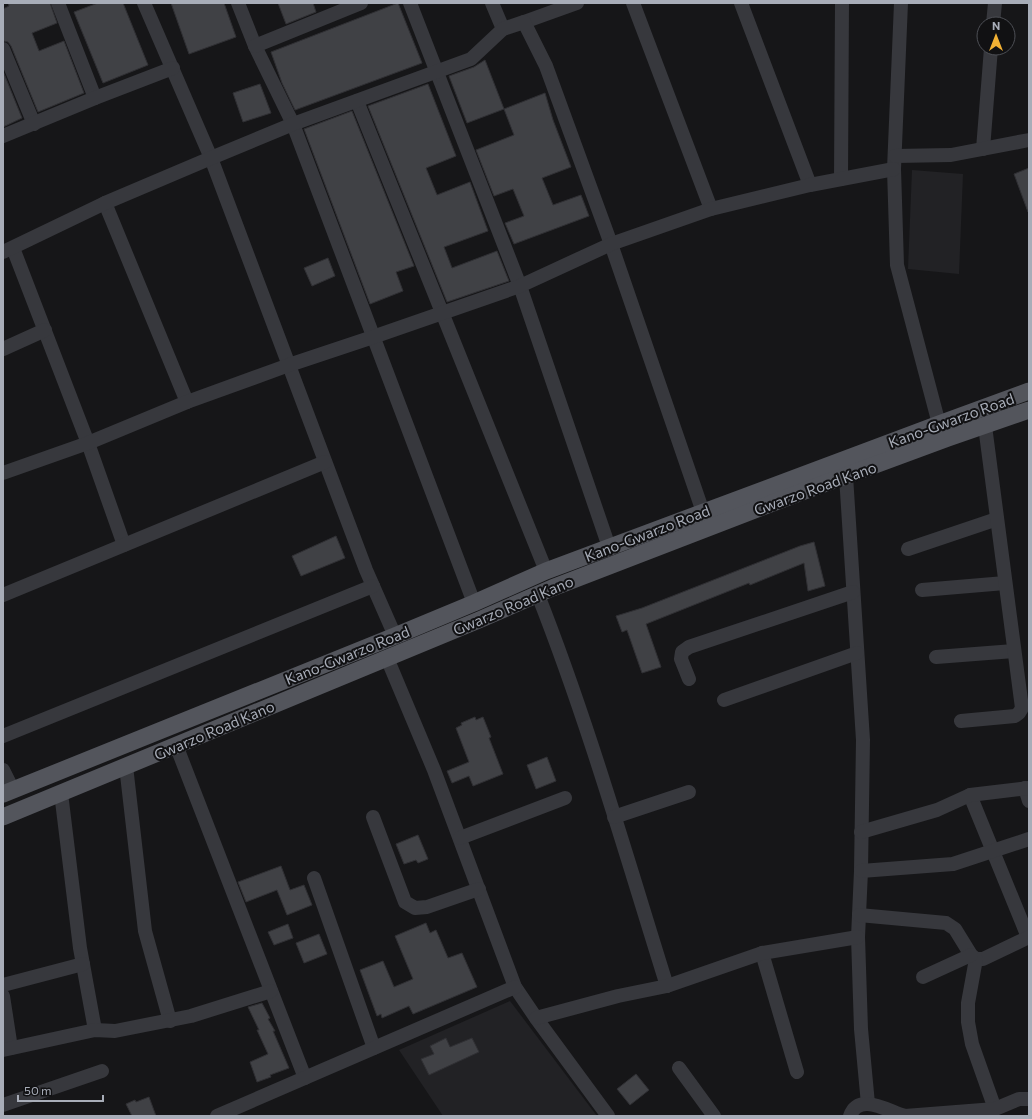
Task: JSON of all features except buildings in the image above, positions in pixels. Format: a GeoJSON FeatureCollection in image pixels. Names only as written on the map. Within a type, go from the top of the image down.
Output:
{"type":"FeatureCollection","features":[{"type":"Feature","properties":{"kind":"main road","name":"Kano-Gwarzo Road"},"geometry":{"type":"LineString","coordinates":[[8,792],[395,636],[546,571],[1029,391]]}},
{"type":"Feature","properties":{"kind":"main road","name":"Gwarzo Road Kano"},"geometry":{"type":"LineString","coordinates":[[3,816],[387,658],[552,588],[799,493],[1029,410]]}},
{"type":"Feature","properties":{"kind":"main road"},"geometry":{"type":"LineString","coordinates":[[281,682],[290,698]]}},
{"type":"Feature","properties":{"kind":"street"},"geometry":{"type":"LineString","coordinates":[[58,3],[95,98]]}},
{"type":"Feature","properties":{"kind":"street"},"geometry":{"type":"LineString","coordinates":[[144,3],[211,158],[372,586],[395,636]]}},
{"type":"Feature","properties":{"kind":"street"},"geometry":{"type":"LineString","coordinates":[[238,3],[255,46],[293,124],[474,603]]}},
{"type":"Feature","properties":{"kind":"street"},"geometry":{"type":"LineString","coordinates":[[255,46],[329,9],[361,3]]}},
{"type":"Feature","properties":{"kind":"street"},"geometry":{"type":"LineString","coordinates":[[410,3],[520,286],[608,547]]}},
{"type":"Feature","properties":{"kind":"street"},"geometry":{"type":"LineString","coordinates":[[492,3],[503,29]]}},
{"type":"Feature","properties":{"kind":"street"},"geometry":{"type":"LineString","coordinates":[[633,3],[710,209]]}},
{"type":"Feature","properties":{"kind":"street"},"geometry":{"type":"LineString","coordinates":[[741,3],[810,185]]}},
{"type":"Feature","properties":{"kind":"street"},"geometry":{"type":"LineString","coordinates":[[841,179],[842,3]]}},
{"type":"Feature","properties":{"kind":"street"},"geometry":{"type":"LineString","coordinates":[[901,3],[895,162],[897,265],[939,424]]}},
{"type":"Feature","properties":{"kind":"street"},"geometry":{"type":"LineString","coordinates":[[994,16],[995,3]]}},
{"type":"Feature","properties":{"kind":"street"},"geometry":{"type":"LineString","coordinates":[[124,545],[88,443],[45,330],[8,250],[105,203],[293,124],[357,102],[471,59],[503,29],[574,4]]}},
{"type":"Feature","properties":{"kind":"street"},"geometry":{"type":"LineString","coordinates":[[524,22],[546,66],[611,244],[703,512]]}},
{"type":"Feature","properties":{"kind":"street"},"geometry":{"type":"LineString","coordinates":[[3,49],[34,124]]}},
{"type":"Feature","properties":{"kind":"street"},"geometry":{"type":"LineString","coordinates":[[983,149],[990,56]]}},
{"type":"Feature","properties":{"kind":"street"},"geometry":{"type":"LineString","coordinates":[[3,136],[173,68]]}},
{"type":"Feature","properties":{"kind":"street"},"geometry":{"type":"LineString","coordinates":[[357,102],[546,571]]}},
{"type":"Feature","properties":{"kind":"street"},"geometry":{"type":"LineString","coordinates":[[3,473],[88,443],[187,402],[289,365],[520,286],[611,244],[710,209],[841,179],[895,162],[951,155],[1029,140]]}},
{"type":"Feature","properties":{"kind":"street"},"geometry":{"type":"LineString","coordinates":[[105,203],[187,402]]}},
{"type":"Feature","properties":{"kind":"street"},"geometry":{"type":"LineString","coordinates":[[3,349],[45,330]]}},
{"type":"Feature","properties":{"kind":"street"},"geometry":{"type":"LineString","coordinates":[[961,721],[1015,716],[1022,708],[985,426]]}},
{"type":"Feature","properties":{"kind":"street"},"geometry":{"type":"LineString","coordinates":[[3,595],[325,462]]}},
{"type":"Feature","properties":{"kind":"street"},"geometry":{"type":"LineString","coordinates":[[846,476],[863,740],[861,871],[858,936],[861,1029],[868,1104]]}},
{"type":"Feature","properties":{"kind":"street"},"geometry":{"type":"LineString","coordinates":[[908,549],[997,519]]}},
{"type":"Feature","properties":{"kind":"street"},"geometry":{"type":"LineString","coordinates":[[922,590],[1005,583]]}},
{"type":"Feature","properties":{"kind":"street"},"geometry":{"type":"LineString","coordinates":[[3,736],[372,586]]}},
{"type":"Feature","properties":{"kind":"street"},"geometry":{"type":"LineString","coordinates":[[689,679],[681,659],[682,652],[689,647],[854,592]]}},
{"type":"Feature","properties":{"kind":"street"},"geometry":{"type":"LineString","coordinates":[[538,595],[559,650],[614,817],[667,986]]}},
{"type":"Feature","properties":{"kind":"street"},"geometry":{"type":"LineString","coordinates":[[936,657],[1014,651]]}},
{"type":"Feature","properties":{"kind":"street"},"geometry":{"type":"LineString","coordinates":[[724,700],[857,653]]}},
{"type":"Feature","properties":{"kind":"street"},"geometry":{"type":"LineString","coordinates":[[387,658],[434,770],[515,987],[608,1116]]}},
{"type":"Feature","properties":{"kind":"street"},"geometry":{"type":"LineString","coordinates":[[176,745],[305,1078]]}},
{"type":"Feature","properties":{"kind":"street"},"geometry":{"type":"LineString","coordinates":[[126,766],[145,931],[170,1021]]}},
{"type":"Feature","properties":{"kind":"street"},"geometry":{"type":"LineString","coordinates":[[3,770],[8,792]]}},
{"type":"Feature","properties":{"kind":"street"},"geometry":{"type":"LineString","coordinates":[[614,817],[690,792]]}},
{"type":"Feature","properties":{"kind":"street"},"geometry":{"type":"LineString","coordinates":[[861,832],[937,810],[970,796],[1028,792]]}},
{"type":"Feature","properties":{"kind":"street"},"geometry":{"type":"LineString","coordinates":[[61,793],[83,964],[95,1030]]}},
{"type":"Feature","properties":{"kind":"street"},"geometry":{"type":"LineString","coordinates":[[923,977],[974,957],[983,959],[1029,937],[970,796]]}},
{"type":"Feature","properties":{"kind":"street"},"geometry":{"type":"LineString","coordinates":[[460,838],[565,798]]}},
{"type":"Feature","properties":{"kind":"street"},"geometry":{"type":"LineString","coordinates":[[373,817],[405,902],[415,908],[427,907],[479,889]]}},
{"type":"Feature","properties":{"kind":"street"},"geometry":{"type":"LineString","coordinates":[[861,871],[953,864],[992,850],[1029,840]]}},
{"type":"Feature","properties":{"kind":"street"},"geometry":{"type":"LineString","coordinates":[[314,878],[374,1048]]}},
{"type":"Feature","properties":{"kind":"street"},"geometry":{"type":"LineString","coordinates":[[859,915],[946,922],[955,929],[974,957],[968,1003],[968,1022],[972,1044],[995,1109]]}},
{"type":"Feature","properties":{"kind":"street"},"geometry":{"type":"LineString","coordinates":[[536,1018],[618,996],[667,986],[762,953],[858,936]]}},
{"type":"Feature","properties":{"kind":"street"},"geometry":{"type":"LineString","coordinates":[[762,953],[797,1072]]}},
{"type":"Feature","properties":{"kind":"street"},"geometry":{"type":"LineString","coordinates":[[3,985],[83,964]]}},
{"type":"Feature","properties":{"kind":"street"},"geometry":{"type":"LineString","coordinates":[[217,1116],[515,987]]}},
{"type":"Feature","properties":{"kind":"street"},"geometry":{"type":"LineString","coordinates":[[3,996],[7,1049],[95,1030],[116,1031],[170,1021],[271,991]]}},
{"type":"Feature","properties":{"kind":"street"},"geometry":{"type":"LineString","coordinates":[[679,1068],[714,1116]]}},
{"type":"Feature","properties":{"kind":"street"},"geometry":{"type":"LineString","coordinates":[[3,1105],[102,1071]]}},
{"type":"Feature","properties":{"kind":"street"},"geometry":{"type":"LineString","coordinates":[[850,1116],[854,1109],[861,1104],[868,1104],[894,1111],[905,1116],[995,1109],[1019,1100],[1029,1099]]}},
{"type":"Feature","properties":{"kind":"shaded area"},"geometry":{"type":"Polygon","coordinates":[[[912,170],[963,174],[959,274],[908,269],[912,170]]]}},
{"type":"Feature","properties":{"kind":"shaded area"},"geometry":{"type":"Polygon","coordinates":[[[510,1001],[597,1116],[443,1116],[399,1050],[510,1001]]]}}]}
